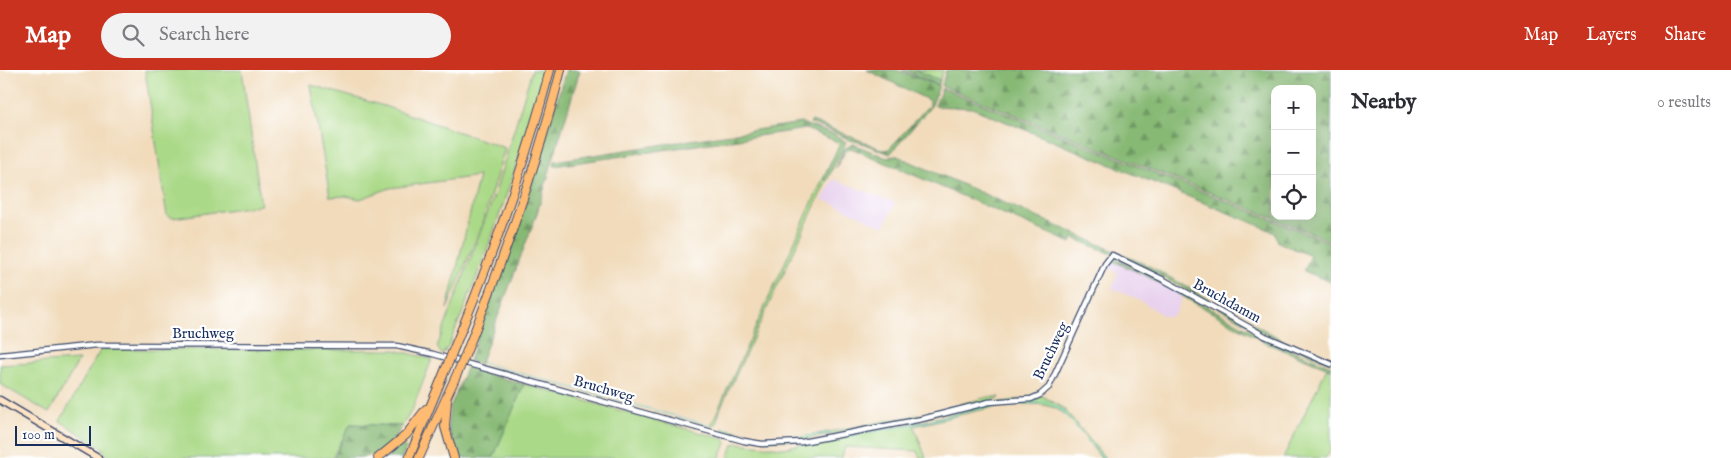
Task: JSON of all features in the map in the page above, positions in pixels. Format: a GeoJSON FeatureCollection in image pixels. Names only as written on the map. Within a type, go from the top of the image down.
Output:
{"type":"FeatureCollection","features":[{"type":"Feature","properties":{"kind":"highway"},"geometry":{"type":"LineString","coordinates":[[409,458],[477,295],[508,210],[550,70]]}},
{"type":"Feature","properties":{"kind":"highway"},"geometry":{"type":"LineString","coordinates":[[419,458],[462,361],[503,256],[532,167],[560,70]]}},
{"type":"Feature","properties":{"kind":"highway"},"geometry":{"type":"LineString","coordinates":[[448,394],[445,426],[454,458]]}},
{"type":"Feature","properties":{"kind":"highway"},"geometry":{"type":"LineString","coordinates":[[378,458],[406,435],[434,398]]}},
{"type":"Feature","properties":{"kind":"main road"},"geometry":{"type":"LineString","coordinates":[[0,400],[98,458]]}},
{"type":"Feature","properties":{"kind":"street","name":"Bruchweg"},"geometry":{"type":"LineString","coordinates":[[0,354],[97,345],[397,346],[434,354],[744,441],[783,444],[922,419],[989,402],[1031,399],[1040,395],[1050,387],[1105,264],[1112,255]]}},
{"type":"Feature","properties":{"kind":"street","name":"Bruchdamm"},"geometry":{"type":"LineString","coordinates":[[1112,255],[1164,280],[1265,336],[1331,364]]}},
{"type":"Feature","properties":{"kind":"shaded area"},"geometry":{"type":"Polygon","coordinates":[[[833,179],[895,203],[884,227],[827,201],[822,201],[833,179]]]}},
{"type":"Feature","properties":{"kind":"shaded area"},"geometry":{"type":"Polygon","coordinates":[[[1110,260],[1145,275],[1183,296],[1175,314],[1169,317],[1164,316],[1143,302],[1112,288],[1118,273],[1108,268],[1105,269],[1110,260]]]}},
{"type":"Feature","properties":{"kind":"green space"},"geometry":{"type":"Polygon","coordinates":[[[145,70],[242,70],[261,205],[173,218],[167,216],[145,70]]]}},
{"type":"Feature","properties":{"kind":"green space"},"geometry":{"type":"Polygon","coordinates":[[[532,70],[545,70],[524,141],[476,279],[448,347],[442,355],[437,347],[495,193],[532,70]]]}},
{"type":"Feature","properties":{"kind":"green space"},"geometry":{"type":"Polygon","coordinates":[[[566,70],[580,70],[536,216],[480,364],[469,361],[526,203],[566,70]]]}},
{"type":"Feature","properties":{"kind":"green space"},"geometry":{"type":"Polygon","coordinates":[[[867,70],[897,70],[939,86],[932,105],[890,154],[810,123],[812,121],[884,150],[889,149],[930,104],[930,101],[867,70]]]}},
{"type":"Feature","properties":{"kind":"green space"},"geometry":{"type":"Polygon","coordinates":[[[902,70],[915,70],[940,80],[939,85],[902,70]]]}},
{"type":"Feature","properties":{"kind":"green space"},"geometry":{"type":"Polygon","coordinates":[[[915,70],[943,70],[940,80],[915,70]]]}},
{"type":"Feature","properties":{"kind":"green space"},"geometry":{"type":"Polygon","coordinates":[[[946,70],[1331,70],[1331,241],[1278,220],[1316,220],[1316,85],[1271,85],[1271,217],[942,86],[946,70]]]}},
{"type":"Feature","properties":{"kind":"green space"},"geometry":{"type":"Polygon","coordinates":[[[311,85],[384,106],[505,148],[481,227],[447,309],[479,176],[390,188],[360,199],[346,196],[330,197],[311,85]]]}},
{"type":"Feature","properties":{"kind":"green space"},"geometry":{"type":"Polygon","coordinates":[[[942,88],[1331,243],[1331,282],[1304,271],[1311,256],[1278,242],[1275,233],[1265,228],[972,108],[935,106],[942,88]]]}},
{"type":"Feature","properties":{"kind":"green space"},"geometry":{"type":"Polygon","coordinates":[[[801,123],[835,135],[846,142],[827,180],[823,179],[840,143],[806,129],[554,166],[555,161],[801,123]]]}},
{"type":"Feature","properties":{"kind":"green space"},"geometry":{"type":"Polygon","coordinates":[[[853,144],[887,158],[895,155],[1149,266],[1290,344],[1331,359],[1331,363],[1275,339],[1146,268],[1073,238],[1071,243],[851,148],[846,150],[836,168],[844,149],[853,144]]]}},
{"type":"Feature","properties":{"kind":"green space"},"geometry":{"type":"Polygon","coordinates":[[[823,179],[827,180],[721,407],[715,426],[711,425],[823,179]]]}},
{"type":"Feature","properties":{"kind":"green space"},"geometry":{"type":"Polygon","coordinates":[[[1113,258],[1145,272],[1272,342],[1331,366],[1331,369],[1268,344],[1145,275],[1110,260],[1113,258]]]}},
{"type":"Feature","properties":{"kind":"green space"},"geometry":{"type":"Polygon","coordinates":[[[101,349],[395,350],[432,359],[412,410],[402,426],[351,424],[332,458],[113,458],[103,453],[104,449],[60,421],[101,349]]]}},
{"type":"Feature","properties":{"kind":"green space"},"geometry":{"type":"Polygon","coordinates":[[[79,360],[49,413],[0,384],[0,365],[79,360]]]}},
{"type":"Feature","properties":{"kind":"green space"},"geometry":{"type":"Polygon","coordinates":[[[467,366],[475,371],[524,384],[493,458],[457,458],[448,425],[450,408],[467,366]]]}},
{"type":"Feature","properties":{"kind":"green space"},"geometry":{"type":"Polygon","coordinates":[[[1327,368],[1331,369],[1331,448],[1326,458],[1283,458],[1327,368]]]}},
{"type":"Feature","properties":{"kind":"green space"},"geometry":{"type":"Polygon","coordinates":[[[524,384],[724,439],[726,443],[720,458],[493,458],[524,384]]]}},
{"type":"Feature","properties":{"kind":"green space"},"geometry":{"type":"Polygon","coordinates":[[[1043,396],[1064,409],[1105,458],[1101,458],[1076,426],[1060,411],[1047,406],[1029,404],[989,408],[914,426],[926,458],[920,458],[917,451],[845,447],[842,458],[728,458],[733,445],[737,443],[783,448],[924,421],[989,404],[1043,396]]]}},
{"type":"Feature","properties":{"kind":"green space"},"geometry":{"type":"Polygon","coordinates":[[[988,397],[1000,397],[923,417],[803,440],[764,440],[723,431],[723,428],[764,437],[802,437],[923,414],[988,397]]]}},
{"type":"Feature","properties":{"kind":"green space"},"geometry":{"type":"Polygon","coordinates":[[[350,424],[402,426],[389,444],[374,454],[356,458],[334,458],[350,424]]]}},
{"type":"Feature","properties":{"kind":"green space"},"geometry":{"type":"Polygon","coordinates":[[[402,444],[406,449],[402,458],[384,458],[402,444]]]}},
{"type":"Feature","properties":{"kind":"waterway"},"geometry":{"type":"LineString","coordinates":[[482,363],[712,426]]}},
{"type":"Feature","properties":{"kind":"waterway"},"geometry":{"type":"LineString","coordinates":[[846,437],[925,422],[990,406],[1047,402],[1063,411],[1103,458]]}},
{"type":"Feature","properties":{"kind":"waterway"},"geometry":{"type":"LineString","coordinates":[[723,430],[750,436],[776,438],[830,433]]}}]}
